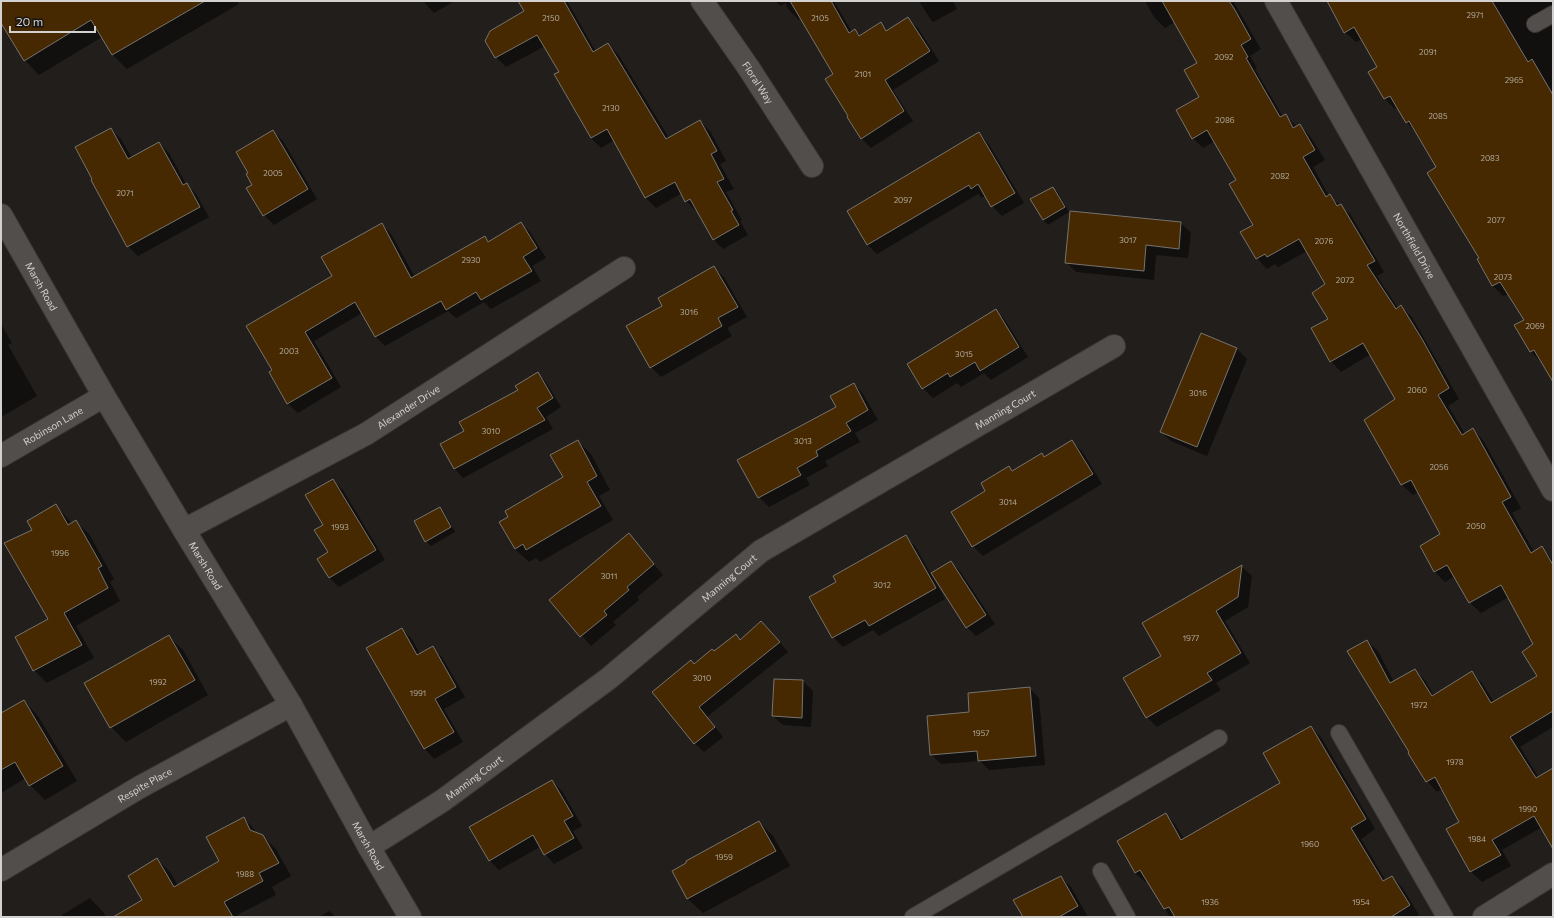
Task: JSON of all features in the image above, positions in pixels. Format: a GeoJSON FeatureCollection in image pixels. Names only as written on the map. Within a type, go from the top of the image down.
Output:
{"type":"FeatureCollection","features":[{"type":"Feature","properties":{"kind":"street","name":"Floral Way"},"geometry":{"type":"LineString","coordinates":[[702,1],[748,67],[812,166]]}},
{"type":"Feature","properties":{"kind":"street","name":"Northfield Drive"},"geometry":{"type":"LineString","coordinates":[[1276,1],[1545,457],[1553,490]]}},
{"type":"Feature","properties":{"kind":"street","name":"Marsh Road"},"geometry":{"type":"LineString","coordinates":[[1,215],[104,396],[291,705],[369,847],[410,917]]}},
{"type":"Feature","properties":{"kind":"street","name":"Alexander Drive"},"geometry":{"type":"LineString","coordinates":[[184,530],[366,434],[624,268]]}},
{"type":"Feature","properties":{"kind":"street","name":"Manning Court"},"geometry":{"type":"LineString","coordinates":[[369,847],[442,801],[608,679],[761,551],[1114,346]]}},
{"type":"Feature","properties":{"kind":"street","name":"Robinson Lane"},"geometry":{"type":"LineString","coordinates":[[1,456],[104,396]]}},
{"type":"Feature","properties":{"kind":"street","name":"Respite Place"},"geometry":{"type":"LineString","coordinates":[[1,870],[140,787],[291,705]]}},
{"type":"Feature","properties":{"kind":"street"},"geometry":{"type":"LineString","coordinates":[[1484,917],[1553,874]]}},
{"type":"Feature","properties":{"kind":"lane"},"geometry":{"type":"LineString","coordinates":[[1535,24],[1553,14]]}},
{"type":"Feature","properties":{"kind":"lane"},"geometry":{"type":"LineString","coordinates":[[1338,733],[1445,917]]}},
{"type":"Feature","properties":{"kind":"lane"},"geometry":{"type":"LineString","coordinates":[[913,917],[1219,738]]}},
{"type":"Feature","properties":{"kind":"lane"},"geometry":{"type":"LineString","coordinates":[[1101,871],[1127,917]]}},
{"type":"Feature","properties":{"kind":"building"},"geometry":{"type":"Polygon","coordinates":[[[1,1],[205,1],[112,55],[91,20],[24,61],[1,23],[1,1]]]}},
{"type":"Feature","properties":{"kind":"building"},"geometry":{"type":"Polygon","coordinates":[[[518,1],[564,1],[593,52],[608,43],[666,139],[700,120],[717,151],[711,154],[724,179],[717,182],[733,210],[731,211],[739,225],[713,240],[690,199],[685,202],[675,182],[645,198],[607,129],[591,138],[554,74],[559,72],[537,35],[495,58],[485,41],[490,31],[524,11],[518,1]]]}},
{"type":"Feature","properties":{"kind":"building"},"geometry":{"type":"Polygon","coordinates":[[[790,1],[831,1],[849,33],[855,29],[859,36],[881,22],[886,31],[908,17],[930,51],[885,80],[904,111],[861,139],[825,79],[833,74],[790,1]]]}},
{"type":"Feature","properties":{"kind":"building"},"geometry":{"type":"Polygon","coordinates":[[[1162,1],[1229,1],[1251,39],[1241,45],[1248,57],[1246,58],[1280,117],[1286,114],[1293,128],[1300,124],[1315,150],[1303,157],[1326,197],[1330,194],[1337,206],[1341,204],[1375,261],[1367,265],[1396,309],[1401,305],[1449,388],[1438,395],[1462,435],[1473,428],[1511,497],[1502,502],[1531,553],[1542,546],[1553,565],[1553,711],[1510,737],[1536,778],[1553,768],[1553,849],[1534,816],[1492,840],[1501,855],[1470,872],[1446,829],[1459,822],[1435,777],[1426,782],[1347,651],[1367,640],[1390,683],[1415,669],[1432,696],[1472,671],[1491,703],[1537,676],[1522,652],[1533,644],[1501,585],[1469,603],[1447,565],[1434,572],[1420,546],[1440,534],[1411,480],[1401,485],[1364,420],[1395,399],[1363,343],[1330,362],[1311,328],[1328,319],[1312,293],[1325,284],[1299,239],[1267,257],[1265,254],[1256,259],[1240,232],[1253,225],[1229,184],[1236,180],[1207,130],[1192,139],[1176,110],[1199,97],[1184,70],[1197,63],[1162,1]]]}},
{"type":"Feature","properties":{"kind":"building"},"geometry":{"type":"Polygon","coordinates":[[[1327,1],[1492,1],[1528,62],[1532,59],[1553,95],[1553,382],[1534,350],[1530,352],[1514,325],[1524,320],[1500,282],[1492,286],[1477,259],[1479,258],[1427,173],[1436,167],[1409,121],[1406,123],[1390,96],[1384,99],[1368,72],[1377,67],[1354,27],[1344,33],[1327,1]]]}},
{"type":"Feature","properties":{"kind":"building"},"geometry":{"type":"Polygon","coordinates":[[[111,128],[128,159],[159,142],[183,185],[187,183],[200,207],[127,247],[75,147],[111,128]]]}},
{"type":"Feature","properties":{"kind":"building"},"geometry":{"type":"Polygon","coordinates":[[[273,130],[308,189],[263,216],[246,188],[252,185],[246,174],[248,173],[236,152],[273,130]]]}},
{"type":"Feature","properties":{"kind":"building"},"geometry":{"type":"Polygon","coordinates":[[[979,132],[1015,193],[991,207],[978,184],[971,189],[969,185],[867,245],[847,211],[979,132]]]}},
{"type":"Feature","properties":{"kind":"building"},"geometry":{"type":"Polygon","coordinates":[[[1053,187],[1065,207],[1043,220],[1030,199],[1053,187]]]}},
{"type":"Feature","properties":{"kind":"building"},"geometry":{"type":"Polygon","coordinates":[[[1070,211],[1181,222],[1179,249],[1146,245],[1144,271],[1065,263],[1070,211]]]}},
{"type":"Feature","properties":{"kind":"building"},"geometry":{"type":"Polygon","coordinates":[[[521,222],[537,248],[523,257],[532,271],[481,300],[476,292],[446,310],[441,301],[375,337],[355,302],[305,332],[332,378],[287,404],[269,372],[272,370],[246,326],[332,276],[321,257],[382,223],[411,278],[485,236],[488,242],[521,222]]]}},
{"type":"Feature","properties":{"kind":"building"},"geometry":{"type":"Polygon","coordinates":[[[714,266],[738,307],[718,318],[722,326],[650,368],[626,326],[662,306],[658,298],[714,266]]]}},
{"type":"Feature","properties":{"kind":"building"},"geometry":{"type":"Polygon","coordinates":[[[996,309],[1019,347],[980,371],[975,362],[950,377],[948,373],[922,389],[907,364],[996,309]]]}},
{"type":"Feature","properties":{"kind":"building"},"geometry":{"type":"Polygon","coordinates":[[[1201,333],[1237,348],[1197,447],[1160,432],[1201,333]]]}},
{"type":"Feature","properties":{"kind":"building"},"geometry":{"type":"Polygon","coordinates":[[[538,372],[553,398],[537,408],[545,420],[454,469],[440,444],[464,431],[459,422],[518,390],[515,386],[538,372]]]}},
{"type":"Feature","properties":{"kind":"building"},"geometry":{"type":"Polygon","coordinates":[[[854,383],[868,410],[846,423],[851,431],[816,451],[818,456],[797,468],[801,475],[758,498],[737,460],[836,407],[830,396],[854,383]]]}},
{"type":"Feature","properties":{"kind":"building"},"geometry":{"type":"Polygon","coordinates":[[[578,440],[597,476],[587,482],[601,506],[526,550],[523,544],[515,549],[499,522],[508,517],[505,511],[563,477],[550,455],[578,440]]]}},
{"type":"Feature","properties":{"kind":"building"},"geometry":{"type":"Polygon","coordinates":[[[1072,440],[1093,474],[972,547],[951,512],[985,491],[981,483],[1009,466],[1012,471],[1042,453],[1044,457],[1072,440]]]}},
{"type":"Feature","properties":{"kind":"building"},"geometry":{"type":"Polygon","coordinates":[[[333,479],[376,550],[329,578],[317,559],[328,552],[314,530],[323,525],[305,495],[333,479]]]}},
{"type":"Feature","properties":{"kind":"building"},"geometry":{"type":"Polygon","coordinates":[[[56,504],[68,525],[76,520],[102,566],[98,568],[108,588],[64,613],[82,645],[33,671],[15,637],[48,619],[4,543],[32,530],[27,521],[56,504]]]}},
{"type":"Feature","properties":{"kind":"building"},"geometry":{"type":"Polygon","coordinates":[[[440,507],[451,527],[425,542],[414,521],[440,507]]]}},
{"type":"Feature","properties":{"kind":"building"},"geometry":{"type":"Polygon","coordinates":[[[629,533],[654,564],[627,587],[629,590],[604,611],[607,615],[580,637],[549,600],[629,533]]]}},
{"type":"Feature","properties":{"kind":"building"},"geometry":{"type":"Polygon","coordinates":[[[906,535],[936,588],[869,626],[865,620],[832,638],[809,597],[836,582],[833,576],[906,535]]]}},
{"type":"Feature","properties":{"kind":"building"},"geometry":{"type":"Polygon","coordinates":[[[951,561],[986,615],[966,628],[931,573],[951,561]]]}},
{"type":"Feature","properties":{"kind":"building"},"geometry":{"type":"Polygon","coordinates":[[[1242,565],[1238,597],[1216,611],[1241,653],[1207,673],[1212,680],[1146,718],[1123,678],[1161,656],[1142,623],[1242,565]]]}},
{"type":"Feature","properties":{"kind":"building"},"geometry":{"type":"Polygon","coordinates":[[[761,621],[780,642],[699,707],[715,727],[694,744],[652,692],[691,660],[694,664],[712,649],[714,651],[736,634],[740,640],[761,621]]]}},
{"type":"Feature","properties":{"kind":"building"},"geometry":{"type":"Polygon","coordinates":[[[402,628],[417,655],[433,646],[456,687],[435,699],[454,732],[424,749],[366,648],[402,628]]]}},
{"type":"Feature","properties":{"kind":"building"},"geometry":{"type":"Polygon","coordinates":[[[169,635],[195,680],[110,728],[84,683],[169,635]]]}},
{"type":"Feature","properties":{"kind":"building"},"geometry":{"type":"Polygon","coordinates":[[[774,679],[803,680],[802,718],[772,716],[774,679]]]}},
{"type":"Feature","properties":{"kind":"building"},"geometry":{"type":"Polygon","coordinates":[[[1030,687],[1036,756],[978,761],[977,751],[930,755],[927,716],[969,712],[968,693],[1030,687]]]}},
{"type":"Feature","properties":{"kind":"building"},"geometry":{"type":"Polygon","coordinates":[[[24,700],[63,766],[29,786],[15,762],[1,770],[1,713],[24,700]]]}},
{"type":"Feature","properties":{"kind":"building"},"geometry":{"type":"Polygon","coordinates":[[[1311,726],[1366,819],[1351,828],[1383,881],[1392,876],[1410,905],[1391,917],[1175,917],[1169,907],[1164,909],[1140,870],[1135,873],[1117,841],[1166,813],[1181,840],[1280,783],[1263,753],[1311,726]]]}},
{"type":"Feature","properties":{"kind":"building"},"geometry":{"type":"Polygon","coordinates":[[[552,780],[573,816],[564,821],[574,838],[544,855],[533,835],[489,861],[469,827],[552,780]]]}},
{"type":"Feature","properties":{"kind":"building"},"geometry":{"type":"Polygon","coordinates":[[[244,817],[250,830],[263,835],[279,863],[259,873],[263,881],[224,902],[233,917],[113,917],[142,900],[128,876],[157,858],[174,887],[219,861],[206,837],[244,817]]]}},
{"type":"Feature","properties":{"kind":"building"},"geometry":{"type":"Polygon","coordinates":[[[759,821],[776,851],[687,899],[672,871],[686,863],[686,861],[759,821]]]}},
{"type":"Feature","properties":{"kind":"building"},"geometry":{"type":"Polygon","coordinates":[[[1061,876],[1078,906],[1059,917],[1023,917],[1013,900],[1061,876]]]}}]}
